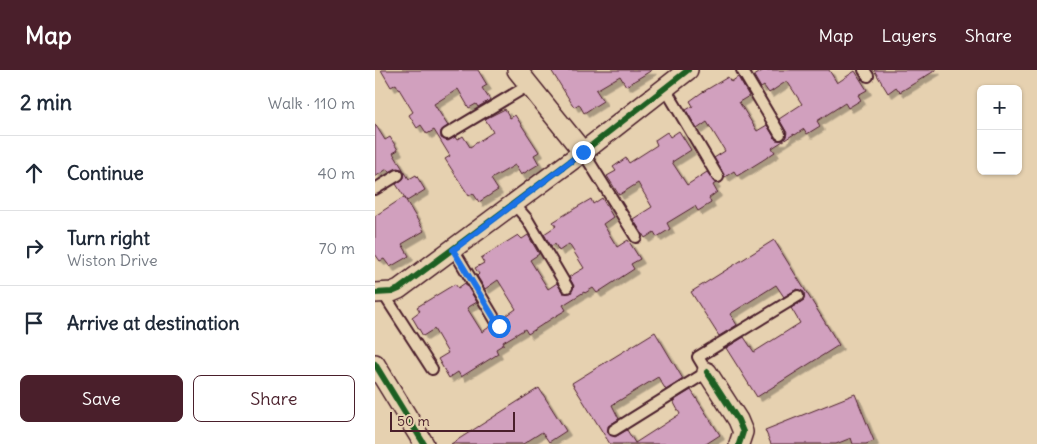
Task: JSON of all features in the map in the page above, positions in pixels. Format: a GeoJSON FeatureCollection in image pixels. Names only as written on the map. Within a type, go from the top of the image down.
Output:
{"type":"FeatureCollection","features":[{"type":"Feature","properties":{"kind":"street"},"geometry":{"type":"LineString","coordinates":[[517,70],[583,152]]}},
{"type":"Feature","properties":{"kind":"street"},"geometry":{"type":"LineString","coordinates":[[379,293],[399,290],[583,152],[688,70]]}},
{"type":"Feature","properties":{"kind":"street"},"geometry":{"type":"LineString","coordinates":[[375,364],[424,444]]}},
{"type":"Feature","properties":{"kind":"street"},"geometry":{"type":"LineString","coordinates":[[707,372],[738,420],[743,432],[739,444]]}},
{"type":"Feature","properties":{"kind":"lane"},"geometry":{"type":"LineString","coordinates":[[742,70],[780,134]]}},
{"type":"Feature","properties":{"kind":"lane"},"geometry":{"type":"LineString","coordinates":[[447,134],[529,86]]}},
{"type":"Feature","properties":{"kind":"lane"},"geometry":{"type":"LineString","coordinates":[[665,88],[718,177]]}},
{"type":"Feature","properties":{"kind":"lane"},"geometry":{"type":"LineString","coordinates":[[583,152],[636,237]]}},
{"type":"Feature","properties":{"kind":"lane"},"geometry":{"type":"LineString","coordinates":[[375,189],[399,174]]}},
{"type":"Feature","properties":{"kind":"lane"},"geometry":{"type":"LineString","coordinates":[[514,204],[527,219],[567,287]]}},
{"type":"Feature","properties":{"kind":"lane"},"geometry":{"type":"LineString","coordinates":[[453,250],[499,326]]}},
{"type":"Feature","properties":{"kind":"lane"},"geometry":{"type":"LineString","coordinates":[[379,293],[432,369]]}},
{"type":"Feature","properties":{"kind":"lane"},"geometry":{"type":"LineString","coordinates":[[613,430],[707,372],[698,357],[798,296]]}},
{"type":"Feature","properties":{"kind":"building"},"geometry":{"type":"Polygon","coordinates":[[[381,70],[478,70],[487,85],[482,88],[490,100],[478,107],[476,104],[469,108],[458,89],[434,104],[448,126],[441,131],[441,138],[448,141],[455,137],[457,140],[463,136],[470,147],[493,132],[485,119],[505,109],[510,118],[515,115],[539,152],[534,155],[539,164],[521,175],[515,165],[491,179],[498,190],[479,202],[473,193],[469,196],[445,159],[450,156],[434,130],[427,134],[421,125],[417,128],[409,115],[413,112],[396,84],[391,87],[381,70]]]}},
{"type":"Feature","properties":{"kind":"building"},"geometry":{"type":"Polygon","coordinates":[[[551,70],[652,70],[626,86],[620,76],[596,90],[603,101],[584,113],[579,104],[574,107],[551,70]]]}},
{"type":"Feature","properties":{"kind":"building"},"geometry":{"type":"Polygon","coordinates":[[[764,70],[829,70],[837,83],[855,71],[867,90],[858,95],[861,100],[848,108],[845,103],[817,121],[820,126],[807,134],[804,129],[794,134],[772,148],[775,152],[763,160],[737,176],[734,171],[725,177],[714,158],[725,151],[707,122],[697,129],[686,110],[693,106],[690,101],[701,93],[728,77],[731,82],[738,77],[749,96],[739,102],[757,131],[767,125],[776,140],[783,140],[787,133],[779,119],[802,104],[787,81],[769,93],[764,86],[761,88],[754,76],[764,70]]]}},
{"type":"Feature","properties":{"kind":"building"},"geometry":{"type":"Polygon","coordinates":[[[874,70],[936,70],[900,92],[896,87],[888,93],[874,70]]]}},
{"type":"Feature","properties":{"kind":"building"},"geometry":{"type":"Polygon","coordinates":[[[375,124],[385,140],[390,137],[398,150],[393,153],[409,179],[416,175],[425,190],[407,201],[396,184],[404,178],[402,169],[397,168],[389,172],[387,169],[375,177],[375,124]]]}},
{"type":"Feature","properties":{"kind":"building"},"geometry":{"type":"Polygon","coordinates":[[[679,131],[691,150],[672,162],[687,185],[707,172],[716,183],[713,185],[717,192],[709,198],[711,203],[698,211],[695,206],[667,223],[670,229],[657,237],[654,232],[645,238],[633,219],[652,207],[638,183],[619,195],[607,176],[616,171],[613,167],[626,158],[629,163],[657,145],[655,140],[667,132],[670,137],[679,131]]]}},
{"type":"Feature","properties":{"kind":"building"},"geometry":{"type":"Polygon","coordinates":[[[404,197],[424,231],[402,244],[409,256],[390,267],[384,259],[380,261],[375,254],[375,216],[404,197]]]}},
{"type":"Feature","properties":{"kind":"building"},"geometry":{"type":"Polygon","coordinates":[[[602,198],[613,217],[603,224],[617,247],[628,240],[640,259],[631,264],[634,269],[597,293],[593,288],[584,292],[563,305],[566,310],[528,334],[525,329],[503,342],[504,344],[496,349],[498,354],[461,377],[458,372],[449,378],[438,359],[448,353],[434,329],[423,336],[412,317],[420,311],[417,307],[455,284],[458,288],[465,283],[477,302],[467,308],[482,332],[491,326],[496,332],[503,332],[506,325],[503,318],[516,309],[498,280],[485,289],[477,276],[479,274],[475,268],[484,263],[481,258],[518,235],[522,239],[528,235],[539,254],[530,260],[548,289],[557,283],[563,293],[571,293],[574,286],[569,277],[584,268],[569,244],[559,251],[555,244],[551,246],[544,234],[556,226],[553,222],[591,199],[593,204],[602,198]]]}},
{"type":"Feature","properties":{"kind":"building"},"geometry":{"type":"Polygon","coordinates":[[[774,240],[839,345],[757,397],[726,348],[744,337],[754,352],[800,323],[791,308],[804,300],[804,292],[797,289],[784,297],[776,285],[730,314],[737,325],[719,336],[691,292],[774,240]]]}},
{"type":"Feature","properties":{"kind":"building"},"geometry":{"type":"Polygon","coordinates":[[[655,332],[683,379],[666,390],[658,377],[612,405],[619,419],[608,426],[608,433],[615,437],[627,430],[635,443],[680,414],[673,401],[691,390],[720,435],[706,444],[610,444],[572,383],[655,332]]]}},
{"type":"Feature","properties":{"kind":"building"},"geometry":{"type":"Polygon","coordinates":[[[539,388],[566,431],[549,442],[542,432],[523,444],[451,444],[539,388]]]}},
{"type":"Feature","properties":{"kind":"building"},"geometry":{"type":"Polygon","coordinates":[[[855,394],[874,441],[866,444],[853,444],[851,438],[836,444],[771,444],[765,430],[855,394]]]}},
{"type":"Feature","properties":{"kind":"cycle path"},"geometry":{"type":"LineString","coordinates":[[375,293],[392,292],[399,289],[583,152],[688,70]]}},
{"type":"Feature","properties":{"kind":"cycle path"},"geometry":{"type":"LineString","coordinates":[[375,364],[424,444]]}},
{"type":"Feature","properties":{"kind":"cycle path"},"geometry":{"type":"LineString","coordinates":[[707,372],[738,420],[743,432],[739,444]]}},
{"type":"Feature","properties":{"kind":"route"},"geometry":{"type":"LineString","coordinates":[[499,326],[453,250],[583,152]]}}]}
